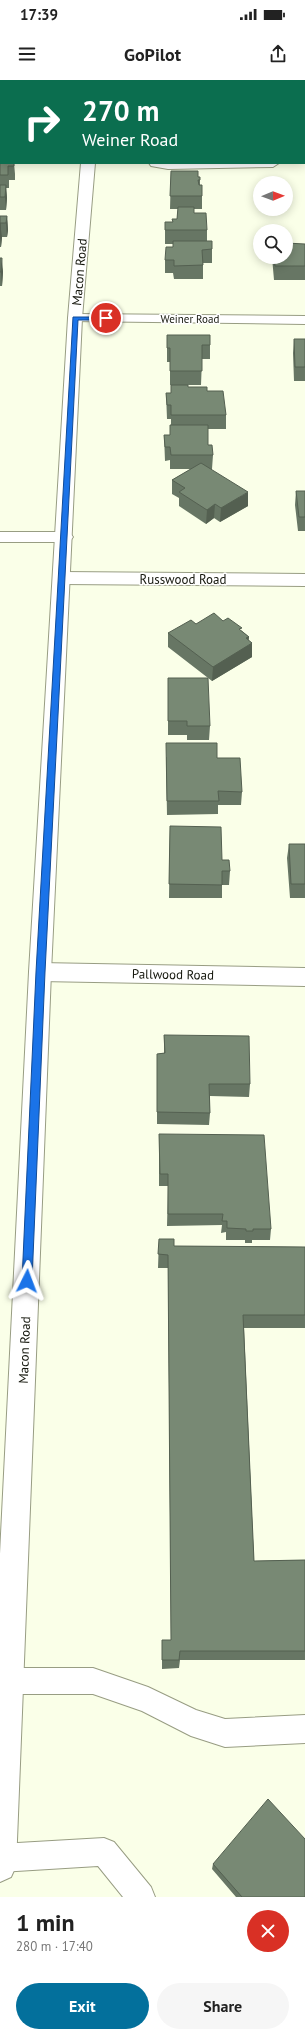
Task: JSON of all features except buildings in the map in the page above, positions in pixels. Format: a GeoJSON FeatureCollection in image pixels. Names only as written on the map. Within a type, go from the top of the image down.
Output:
{"type":"FeatureCollection","features":[{"type":"Feature","properties":{"kind":"main road","name":"Macon Road"},"geometry":{"type":"LineString","coordinates":[[0,1866],[6,1672],[40,972],[75,318],[88,164]]}},
{"type":"Feature","properties":{"kind":"main road","name":"Weiner Road"},"geometry":{"type":"LineString","coordinates":[[75,318],[305,320]]}},
{"type":"Feature","properties":{"kind":"main road"},"geometry":{"type":"LineString","coordinates":[[0,537],[64,537]]}},
{"type":"Feature","properties":{"kind":"main road","name":"Russwood Road"},"geometry":{"type":"LineString","coordinates":[[62,578],[305,580]]}},
{"type":"Feature","properties":{"kind":"main road","name":"Pallwood Road"},"geometry":{"type":"LineString","coordinates":[[40,972],[305,977]]}},
{"type":"Feature","properties":{"kind":"lane"},"geometry":{"type":"LineString","coordinates":[[162,164],[220,164]]}},
{"type":"Feature","properties":{"kind":"lane"},"geometry":{"type":"LineString","coordinates":[[6,1672],[93,1681],[148,1700],[191,1722],[225,1733],[305,1729]]}},
{"type":"Feature","properties":{"kind":"lane"},"geometry":{"type":"LineString","coordinates":[[0,1858],[104,1852],[141,1897]]}},
{"type":"Feature","properties":{"kind":"route"},"geometry":{"type":"LineString","coordinates":[[27,1281],[40,972],[75,318],[106,318]]}}]}
